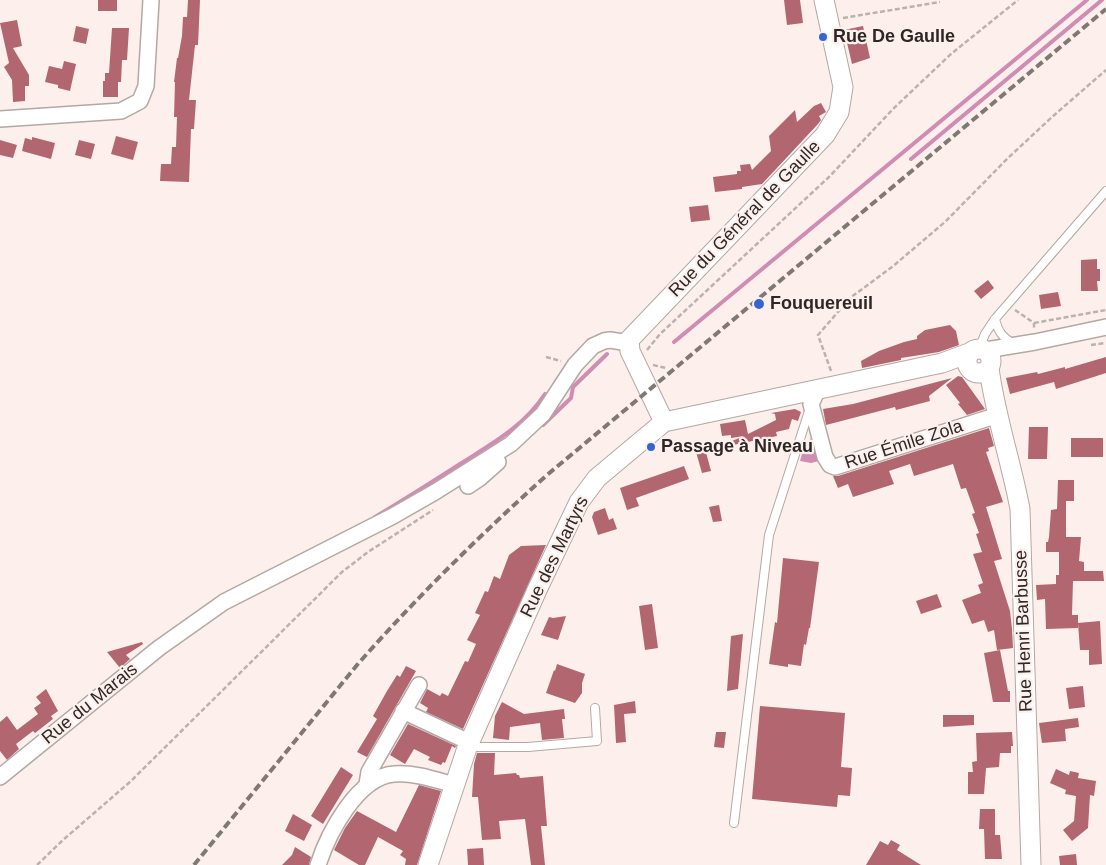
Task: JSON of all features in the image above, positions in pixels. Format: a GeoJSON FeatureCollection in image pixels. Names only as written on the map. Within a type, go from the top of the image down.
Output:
{"type":"FeatureCollection","features":[{"type":"Feature","properties":{"kind":"street"},"geometry":{"type":"LineString","coordinates":[[0,119],[121,111],[140,101],[146,86],[151,0]]}},
{"type":"Feature","properties":{"kind":"street","name":"Rue du Général de Gaulle"},"geometry":{"type":"LineString","coordinates":[[629,343],[631,337],[819,142],[830,128],[839,112],[842,87],[824,0]]}},
{"type":"Feature","properties":{"kind":"street"},"geometry":{"type":"LineString","coordinates":[[815,397],[836,386],[942,363],[980,360],[1018,346],[1106,327]]}},
{"type":"Feature","properties":{"kind":"street"},"geometry":{"type":"LineString","coordinates":[[468,486],[492,468],[543,414],[574,365],[593,346],[604,341],[629,343],[630,351],[664,422]]}},
{"type":"Feature","properties":{"kind":"street","name":"Rue Henri Barbusse"},"geometry":{"type":"LineString","coordinates":[[980,360],[984,385],[996,408],[1020,509],[1031,865]]}},
{"type":"Feature","properties":{"kind":"street","name":"Rue des Martyrs"},"geometry":{"type":"LineString","coordinates":[[428,865],[468,745],[537,590],[582,496],[597,478],[664,422],[815,397]]}},
{"type":"Feature","properties":{"kind":"street","name":"Rue Émile Zola"},"geometry":{"type":"LineString","coordinates":[[815,397],[826,458],[830,465],[836,468],[996,408]]}},
{"type":"Feature","properties":{"kind":"street","name":"Rue du Marais"},"geometry":{"type":"LineString","coordinates":[[0,778],[159,648],[224,602],[320,554],[436,492],[519,438]]}},
{"type":"Feature","properties":{"kind":"street"},"geometry":{"type":"LineString","coordinates":[[367,784],[369,772],[418,685]]}},
{"type":"Feature","properties":{"kind":"street"},"geometry":{"type":"LineString","coordinates":[[403,711],[468,745]]}},
{"type":"Feature","properties":{"kind":"street"},"geometry":{"type":"LineString","coordinates":[[318,865],[325,844],[335,825],[367,784],[379,777],[407,774],[454,785]]}},
{"type":"Feature","properties":{"kind":"lane"},"geometry":{"type":"LineString","coordinates":[[980,360],[985,334],[996,319],[1106,191]]}},
{"type":"Feature","properties":{"kind":"lane"},"geometry":{"type":"LineString","coordinates":[[996,319],[997,328],[1004,338],[1018,346]]}},
{"type":"Feature","properties":{"kind":"lane"},"geometry":{"type":"LineString","coordinates":[[734,822],[769,535],[815,397]]}},
{"type":"Feature","properties":{"kind":"lane"},"geometry":{"type":"LineString","coordinates":[[468,745],[528,747],[597,741],[595,708]]}},
{"type":"Feature","properties":{"kind":"path"},"geometry":{"type":"LineString","coordinates":[[656,339],[829,177],[894,108],[951,54],[1018,0]]}},
{"type":"Feature","properties":{"kind":"path"},"geometry":{"type":"LineString","coordinates":[[828,19],[940,2]]}},
{"type":"Feature","properties":{"kind":"path"},"geometry":{"type":"LineString","coordinates":[[836,386],[818,335],[850,298],[892,267],[945,222],[1008,158],[1106,70]]}},
{"type":"Feature","properties":{"kind":"path"},"geometry":{"type":"LineString","coordinates":[[1008,304],[1034,323],[1106,310]]}},
{"type":"Feature","properties":{"kind":"path"},"geometry":{"type":"LineString","coordinates":[[1034,323],[1035,342]]}},
{"type":"Feature","properties":{"kind":"path"},"geometry":{"type":"LineString","coordinates":[[37,865],[131,781],[342,572],[368,552],[440,506]]}},
{"type":"Feature","properties":{"kind":"shaded area"},"geometry":{"type":"Polygon","coordinates":[[[812,437],[819,461],[811,463],[800,461],[804,447],[812,437]]]}},
{"type":"Feature","properties":{"kind":"building"},"geometry":{"type":"Polygon","coordinates":[[[98,0],[117,0],[117,11],[98,11],[98,0]]]}},
{"type":"Feature","properties":{"kind":"building"},"geometry":{"type":"Polygon","coordinates":[[[188,0],[200,0],[198,45],[195,45],[189,100],[196,100],[194,129],[191,129],[189,182],[160,181],[161,164],[171,164],[172,147],[176,147],[177,117],[174,117],[174,82],[182,36],[183,17],[187,17],[188,0]]]}},
{"type":"Feature","properties":{"kind":"building"},"geometry":{"type":"Polygon","coordinates":[[[784,0],[800,0],[803,23],[787,25],[784,0]]]}},
{"type":"Feature","properties":{"kind":"building"},"geometry":{"type":"Polygon","coordinates":[[[17,20],[22,46],[13,48],[29,75],[29,86],[25,86],[25,101],[13,102],[12,80],[4,67],[9,63],[0,23],[17,20]]]}},
{"type":"Feature","properties":{"kind":"building"},"geometry":{"type":"Polygon","coordinates":[[[76,26],[89,29],[86,44],[73,41],[76,26]]]}},
{"type":"Feature","properties":{"kind":"building"},"geometry":{"type":"Polygon","coordinates":[[[863,26],[870,58],[852,64],[844,30],[863,26]]]}},
{"type":"Feature","properties":{"kind":"building"},"geometry":{"type":"Polygon","coordinates":[[[112,28],[129,28],[127,60],[122,60],[121,82],[118,82],[118,97],[103,97],[105,73],[109,73],[112,28]]]}},
{"type":"Feature","properties":{"kind":"building"},"geometry":{"type":"Polygon","coordinates":[[[64,61],[76,64],[70,91],[58,88],[58,85],[45,82],[49,66],[62,69],[64,61]]]}},
{"type":"Feature","properties":{"kind":"building"},"geometry":{"type":"Polygon","coordinates":[[[821,103],[826,112],[819,116],[821,120],[762,184],[742,187],[742,189],[715,192],[713,177],[737,174],[737,171],[741,171],[740,165],[750,164],[752,170],[771,151],[769,136],[795,110],[797,122],[814,106],[821,103]]]}},
{"type":"Feature","properties":{"kind":"building"},"geometry":{"type":"Polygon","coordinates":[[[116,136],[138,142],[133,160],[111,154],[116,136]]]}},
{"type":"Feature","properties":{"kind":"building"},"geometry":{"type":"Polygon","coordinates":[[[32,137],[55,143],[51,159],[22,151],[25,138],[32,140],[32,137]]]}},
{"type":"Feature","properties":{"kind":"building"},"geometry":{"type":"Polygon","coordinates":[[[0,140],[17,145],[13,158],[0,155],[0,140]]]}},
{"type":"Feature","properties":{"kind":"building"},"geometry":{"type":"Polygon","coordinates":[[[79,140],[95,144],[91,159],[75,155],[79,140]]]}},
{"type":"Feature","properties":{"kind":"building"},"geometry":{"type":"Polygon","coordinates":[[[708,205],[710,220],[691,222],[689,207],[708,205]]]}},
{"type":"Feature","properties":{"kind":"building"},"geometry":{"type":"Polygon","coordinates":[[[1097,259],[1097,269],[1100,269],[1100,281],[1097,281],[1098,291],[1081,291],[1081,260],[1097,259]]]}},
{"type":"Feature","properties":{"kind":"building"},"geometry":{"type":"Polygon","coordinates":[[[988,280],[994,288],[981,299],[974,291],[988,280]]]}},
{"type":"Feature","properties":{"kind":"building"},"geometry":{"type":"Polygon","coordinates":[[[1058,292],[1061,306],[1041,309],[1039,295],[1058,292]]]}},
{"type":"Feature","properties":{"kind":"building"},"geometry":{"type":"Polygon","coordinates":[[[950,325],[956,331],[959,345],[939,352],[901,358],[901,360],[862,368],[861,361],[879,351],[917,339],[917,336],[925,330],[950,325]]]}},
{"type":"Feature","properties":{"kind":"building"},"geometry":{"type":"Polygon","coordinates":[[[1106,357],[1106,373],[1056,389],[1054,382],[1010,394],[1006,378],[1037,372],[1038,374],[1065,367],[1065,369],[1106,357]]]}},
{"type":"Feature","properties":{"kind":"building"},"geometry":{"type":"Polygon","coordinates":[[[958,376],[962,377],[985,409],[967,415],[958,404],[960,403],[946,385],[958,376]]]}},
{"type":"Feature","properties":{"kind":"building"},"geometry":{"type":"Polygon","coordinates":[[[952,378],[929,396],[930,401],[896,410],[895,407],[826,425],[823,409],[853,404],[952,378]]]}},
{"type":"Feature","properties":{"kind":"building"},"geometry":{"type":"Polygon","coordinates":[[[795,409],[801,412],[798,421],[792,419],[789,429],[776,432],[777,436],[733,445],[732,441],[744,436],[731,438],[731,435],[722,436],[720,424],[745,420],[748,434],[776,420],[775,414],[771,413],[795,409]]]}},
{"type":"Feature","properties":{"kind":"building"},"geometry":{"type":"Polygon","coordinates":[[[1029,427],[1048,427],[1047,459],[1028,459],[1029,427]]]}},
{"type":"Feature","properties":{"kind":"building"},"geometry":{"type":"Polygon","coordinates":[[[989,428],[994,446],[988,448],[989,451],[986,452],[1003,502],[986,507],[1002,559],[994,561],[1010,611],[1013,648],[997,650],[994,630],[988,632],[984,620],[972,624],[962,600],[981,593],[978,585],[983,583],[973,554],[982,552],[976,534],[979,533],[972,514],[975,513],[966,488],[961,489],[953,464],[914,476],[910,464],[889,471],[894,484],[853,497],[848,484],[838,488],[833,476],[989,428]]]}},
{"type":"Feature","properties":{"kind":"building"},"geometry":{"type":"Polygon","coordinates":[[[1071,438],[1103,438],[1103,457],[1071,457],[1071,438]]]}},
{"type":"Feature","properties":{"kind":"building"},"geometry":{"type":"Polygon","coordinates":[[[694,445],[704,445],[711,471],[702,473],[694,445]]]}},
{"type":"Feature","properties":{"kind":"building"},"geometry":{"type":"Polygon","coordinates":[[[684,466],[689,479],[636,498],[639,506],[627,510],[620,488],[684,466]]]}},
{"type":"Feature","properties":{"kind":"building"},"geometry":{"type":"Polygon","coordinates":[[[1058,480],[1074,480],[1074,501],[1066,501],[1066,537],[1081,537],[1079,561],[1084,562],[1084,571],[1103,571],[1104,581],[1073,581],[1072,615],[1078,615],[1078,628],[1046,629],[1045,599],[1037,600],[1036,585],[1056,584],[1056,575],[1059,575],[1059,552],[1046,552],[1051,510],[1057,509],[1058,480]]]}},
{"type":"Feature","properties":{"kind":"building"},"geometry":{"type":"Polygon","coordinates":[[[719,505],[722,521],[713,522],[709,507],[719,505]]]}},
{"type":"Feature","properties":{"kind":"building"},"geometry":{"type":"Polygon","coordinates":[[[605,508],[609,520],[613,518],[617,529],[598,535],[592,517],[594,512],[605,508]]]}},
{"type":"Feature","properties":{"kind":"building"},"geometry":{"type":"Polygon","coordinates":[[[546,545],[463,729],[426,712],[428,708],[420,703],[427,689],[440,696],[442,693],[448,696],[465,661],[468,662],[476,644],[467,640],[480,615],[475,613],[485,591],[488,592],[494,576],[500,579],[509,555],[521,546],[546,545]]]}},
{"type":"Feature","properties":{"kind":"building"},"geometry":{"type":"Polygon","coordinates":[[[783,558],[819,562],[810,628],[806,645],[804,644],[801,666],[788,664],[788,667],[769,664],[775,622],[777,623],[783,558]]]}},
{"type":"Feature","properties":{"kind":"building"},"geometry":{"type":"Polygon","coordinates":[[[937,594],[942,607],[921,614],[916,601],[937,594]]]}},
{"type":"Feature","properties":{"kind":"building"},"geometry":{"type":"Polygon","coordinates":[[[652,604],[658,648],[645,650],[639,606],[652,604]]]}},
{"type":"Feature","properties":{"kind":"building"},"geometry":{"type":"Polygon","coordinates":[[[566,616],[558,640],[541,635],[549,617],[566,616]]]}},
{"type":"Feature","properties":{"kind":"building"},"geometry":{"type":"Polygon","coordinates":[[[1100,621],[1102,664],[1089,665],[1089,650],[1080,650],[1078,623],[1100,621]]]}},
{"type":"Feature","properties":{"kind":"building"},"geometry":{"type":"Polygon","coordinates":[[[743,634],[738,689],[727,691],[731,636],[743,634]]]}},
{"type":"Feature","properties":{"kind":"building"},"geometry":{"type":"Polygon","coordinates":[[[142,642],[143,644],[126,655],[130,659],[120,668],[107,652],[142,642]]]}},
{"type":"Feature","properties":{"kind":"building"},"geometry":{"type":"Polygon","coordinates":[[[1000,650],[1008,691],[1010,691],[1010,702],[993,702],[984,653],[1000,650]]]}},
{"type":"Feature","properties":{"kind":"building"},"geometry":{"type":"Polygon","coordinates":[[[557,664],[585,674],[582,683],[582,693],[575,703],[546,693],[557,664]]]}},
{"type":"Feature","properties":{"kind":"building"},"geometry":{"type":"Polygon","coordinates":[[[406,666],[416,671],[367,757],[357,752],[377,719],[373,716],[387,691],[397,675],[400,677],[406,666]]]}},
{"type":"Feature","properties":{"kind":"building"},"geometry":{"type":"Polygon","coordinates":[[[1083,686],[1085,707],[1069,709],[1066,688],[1083,686]]]}},
{"type":"Feature","properties":{"kind":"building"},"geometry":{"type":"Polygon","coordinates":[[[46,689],[58,711],[51,716],[53,719],[35,733],[33,731],[16,744],[19,749],[7,760],[0,751],[0,722],[7,716],[17,730],[38,714],[34,708],[41,703],[36,697],[46,689]]]}},
{"type":"Feature","properties":{"kind":"building"},"geometry":{"type":"Polygon","coordinates":[[[635,701],[636,713],[624,714],[626,742],[616,743],[614,705],[635,701]]]}},
{"type":"Feature","properties":{"kind":"building"},"geometry":{"type":"Polygon","coordinates":[[[502,702],[524,714],[564,709],[565,719],[562,719],[564,738],[542,740],[540,723],[510,727],[509,740],[493,738],[495,716],[502,702]]]}},
{"type":"Feature","properties":{"kind":"building"},"geometry":{"type":"Polygon","coordinates":[[[760,706],[845,713],[841,767],[852,768],[850,796],[838,795],[837,807],[752,799],[760,706]]]}},
{"type":"Feature","properties":{"kind":"building"},"geometry":{"type":"Polygon","coordinates":[[[943,715],[974,715],[974,725],[943,727],[943,715]]]}},
{"type":"Feature","properties":{"kind":"building"},"geometry":{"type":"Polygon","coordinates":[[[1078,718],[1079,727],[1065,729],[1066,741],[1042,743],[1039,723],[1078,718]]]}},
{"type":"Feature","properties":{"kind":"building"},"geometry":{"type":"Polygon","coordinates":[[[408,724],[456,746],[455,748],[452,746],[445,763],[443,762],[441,765],[428,760],[430,757],[414,749],[405,764],[390,755],[408,724]]]}},
{"type":"Feature","properties":{"kind":"building"},"geometry":{"type":"Polygon","coordinates":[[[716,732],[726,732],[724,748],[714,747],[716,732]]]}},
{"type":"Feature","properties":{"kind":"building"},"geometry":{"type":"Polygon","coordinates":[[[1012,732],[1013,746],[1011,746],[1011,753],[1000,753],[999,767],[986,768],[984,794],[968,794],[968,772],[973,772],[972,762],[977,761],[976,733],[1012,732]]]}},
{"type":"Feature","properties":{"kind":"building"},"geometry":{"type":"Polygon","coordinates":[[[477,753],[495,753],[494,775],[516,773],[520,778],[543,776],[547,826],[541,826],[545,865],[531,865],[525,819],[499,821],[501,839],[482,840],[478,797],[472,797],[474,764],[477,753]]]}},
{"type":"Feature","properties":{"kind":"building"},"geometry":{"type":"Polygon","coordinates":[[[341,767],[353,775],[323,824],[311,816],[341,767]]]}},
{"type":"Feature","properties":{"kind":"building"},"geometry":{"type":"Polygon","coordinates":[[[1056,769],[1069,775],[1070,771],[1079,773],[1078,778],[1096,781],[1094,796],[1090,795],[1088,828],[1072,841],[1063,830],[1074,821],[1076,796],[1065,794],[1066,790],[1050,783],[1056,769]]]}},
{"type":"Feature","properties":{"kind":"building"},"geometry":{"type":"Polygon","coordinates":[[[419,785],[441,791],[417,865],[405,865],[406,859],[400,855],[403,851],[378,837],[365,865],[359,865],[334,850],[345,828],[357,811],[396,832],[419,785]]]}},
{"type":"Feature","properties":{"kind":"building"},"geometry":{"type":"Polygon","coordinates":[[[980,809],[995,809],[995,835],[1000,835],[1002,859],[985,859],[984,829],[979,829],[980,809]]]}},
{"type":"Feature","properties":{"kind":"building"},"geometry":{"type":"Polygon","coordinates":[[[293,814],[312,825],[304,841],[285,831],[293,814]]]}},
{"type":"Feature","properties":{"kind":"building"},"geometry":{"type":"Polygon","coordinates":[[[891,840],[900,845],[897,850],[921,865],[866,865],[880,841],[888,845],[891,840]]]}},
{"type":"Feature","properties":{"kind":"building"},"geometry":{"type":"Polygon","coordinates":[[[295,847],[311,857],[309,865],[282,865],[292,855],[295,847]]]}},
{"type":"Feature","properties":{"kind":"building"},"geometry":{"type":"Polygon","coordinates":[[[483,848],[484,865],[468,865],[467,849],[483,848]]]}},
{"type":"Feature","properties":{"kind":"building"},"geometry":{"type":"Polygon","coordinates":[[[1076,854],[1077,865],[1060,865],[1059,856],[1076,854]]]}},
{"type":"Feature","properties":{"kind":"waterway"},"geometry":{"type":"LineString","coordinates":[[674,342],[1087,0]]}},
{"type":"Feature","properties":{"kind":"waterway"},"geometry":{"type":"LineString","coordinates":[[911,159],[1102,0]]}},
{"type":"Feature","properties":{"kind":"waterway"},"geometry":{"type":"LineString","coordinates":[[543,425],[571,398],[573,387],[607,354]]}},
{"type":"Feature","properties":{"kind":"waterway"},"geometry":{"type":"LineString","coordinates":[[375,517],[507,433],[527,416],[545,394]]}},
{"type":"Feature","properties":{"kind":"railway"},"geometry":{"type":"LineString","coordinates":[[194,865],[357,665],[449,567],[497,520],[547,475],[1106,9]]}},
{"type":"Feature","properties":{"kind":"place","name":"Rue De Gaulle"},"geometry":{"type":"Point","coordinates":[823,37]}},
{"type":"Feature","properties":{"kind":"place","name":"Fouquereuil"},"geometry":{"type":"Point","coordinates":[759,304]}},
{"type":"Feature","properties":{"kind":"place","name":"Passage à Niveau"},"geometry":{"type":"Point","coordinates":[651,447]}}]}
